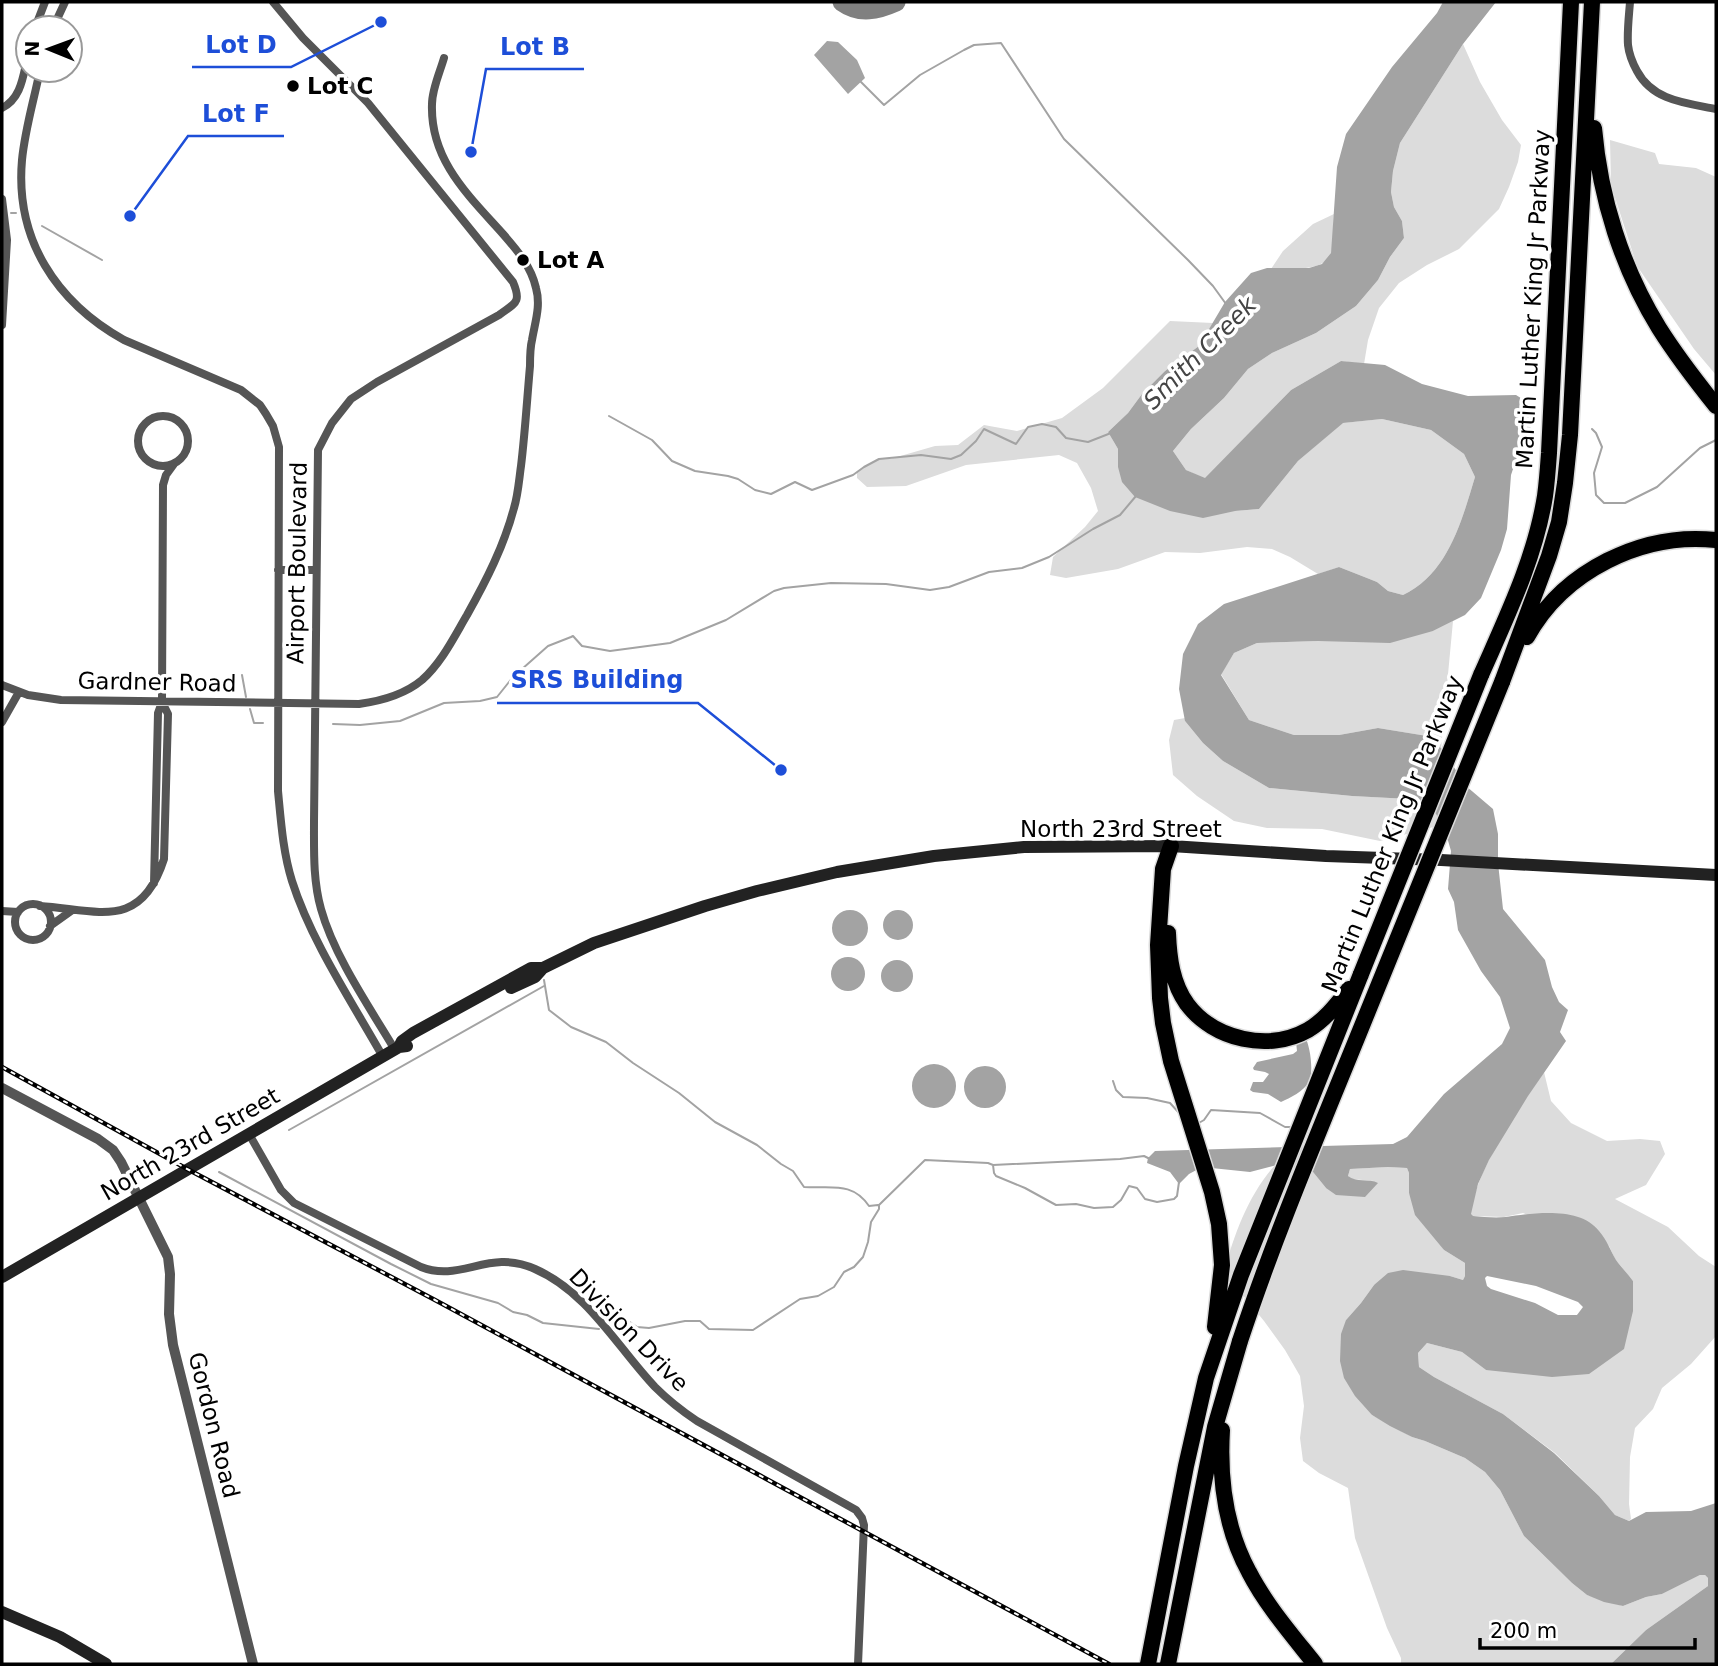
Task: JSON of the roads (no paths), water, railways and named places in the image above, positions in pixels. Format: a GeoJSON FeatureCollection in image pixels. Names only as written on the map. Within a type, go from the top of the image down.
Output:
{"type":"FeatureCollection","features":[{"type":"Feature","properties":{"kind":"highway","name":"Martin Luther King Jr Parkway"},"geometry":{"type":"LineString","coordinates":[[1217,1333],[1481,675],[1506,619],[1536,535],[1545,496],[1549,453],[1571,2]]}},
{"type":"Feature","properties":{"kind":"highway","name":"Martin Luther King Jr Parkway"},"geometry":{"type":"LineString","coordinates":[[1168,1664],[1215,1427],[1260,1281],[1502,682],[1559,522],[1570,435],[1592,2]]}},
{"type":"Feature","properties":{"kind":"highway"},"geometry":{"type":"LineString","coordinates":[[1589,65],[1599,169],[1619,243],[1638,289],[1658,326],[1716,406]]}},
{"type":"Feature","properties":{"kind":"highway"},"geometry":{"type":"LineString","coordinates":[[1502,682],[1541,616],[1555,599],[1587,573],[1628,551],[1651,545],[1689,539],[1716,540]]}},
{"type":"Feature","properties":{"kind":"highway"},"geometry":{"type":"LineString","coordinates":[[1171,846],[1173,869],[1168,932],[1173,973],[1186,1002],[1207,1023],[1221,1032],[1252,1041],[1292,1037],[1307,1031],[1322,1020],[1361,974]]}},
{"type":"Feature","properties":{"kind":"highway"},"geometry":{"type":"LineString","coordinates":[[1149,1661],[1186,1466],[1217,1333],[1222,1281],[1221,1237],[1212,1192],[1166,1042],[1158,980],[1163,869],[1171,846]]}},
{"type":"Feature","properties":{"kind":"highway"},"geometry":{"type":"LineString","coordinates":[[1228,1381],[1221,1466],[1223,1493],[1231,1527],[1249,1573],[1267,1602],[1315,1664]]}},
{"type":"Feature","properties":{"kind":"main road","name":"North 23rd Street"},"geometry":{"type":"LineString","coordinates":[[2,1278],[392,1051],[413,1033],[531,968],[543,968],[594,943],[694,910],[757,891],[837,872],[899,861],[1024,847],[1171,846],[1716,875]]}},
{"type":"Feature","properties":{"kind":"main road"},"geometry":{"type":"LineString","coordinates":[[2,1612],[36,1626],[97,1662]]}},
{"type":"Feature","properties":{"kind":"street","name":"Airport Boulevard"},"geometry":{"type":"LineString","coordinates":[[272,2],[303,38],[368,103],[513,282],[518,294],[516,303],[499,316],[377,382],[351,399],[332,423],[318,450],[315,876],[321,909],[342,958],[392,1051]]}},
{"type":"Feature","properties":{"kind":"street"},"geometry":{"type":"LineString","coordinates":[[1630,2],[1628,48],[1640,77],[1664,97],[1716,109]]}},
{"type":"Feature","properties":{"kind":"street","name":"Gardner Road"},"geometry":{"type":"LineString","coordinates":[[15,691],[61,701],[359,705],[402,693],[420,681],[435,666],[454,638],[500,551],[515,508],[538,303],[537,290],[529,267],[515,247],[464,190],[440,153],[433,127],[432,101],[444,58]]}},
{"type":"Feature","properties":{"kind":"street"},"geometry":{"type":"LineString","coordinates":[[2,108],[14,100],[21,84]]}},
{"type":"Feature","properties":{"kind":"street","name":"Airport Boulevard"},"geometry":{"type":"LineString","coordinates":[[37,84],[22,160],[22,198],[32,239],[57,284],[72,302],[107,331],[242,390],[252,397],[273,426],[279,447],[278,792],[284,844],[292,881],[318,942],[392,1051]]}},
{"type":"Feature","properties":{"kind":"street"},"geometry":{"type":"LineString","coordinates":[[2,199],[7,240],[2,325]]}},
{"type":"Feature","properties":{"kind":"street"},"geometry":{"type":"LineString","coordinates":[[2,911],[18,912],[28,905],[71,911],[121,910],[137,903],[148,894],[154,883],[158,713],[162,702],[163,485],[166,475],[187,449],[188,440],[182,425],[176,420],[160,416],[146,423],[138,438],[138,446],[146,460],[158,471],[163,485]]}},
{"type":"Feature","properties":{"kind":"street"},"geometry":{"type":"LineString","coordinates":[[153,465],[161,467],[174,464]]}},
{"type":"Feature","properties":{"kind":"street"},"geometry":{"type":"LineString","coordinates":[[278,570],[316,570]]}},
{"type":"Feature","properties":{"kind":"street"},"geometry":{"type":"LineString","coordinates":[[2,683],[15,691],[2,722]]}},
{"type":"Feature","properties":{"kind":"street"},"geometry":{"type":"LineString","coordinates":[[18,912],[15,923],[19,933],[23,937],[39,939],[50,926],[49,915],[40,906]]}},
{"type":"Feature","properties":{"kind":"street"},"geometry":{"type":"LineString","coordinates":[[50,926],[71,911]]}},
{"type":"Feature","properties":{"kind":"street","name":"Gordon Road"},"geometry":{"type":"LineString","coordinates":[[2,1088],[109,1147],[121,1162],[169,1261],[169,1314],[173,1345],[253,1664]]}},
{"type":"Feature","properties":{"kind":"street","name":"Division Drive"},"geometry":{"type":"LineString","coordinates":[[249,1134],[281,1190],[294,1203],[421,1267],[448,1272],[482,1263],[506,1261],[525,1265],[548,1275],[588,1308],[656,1388],[673,1404],[697,1421],[856,1510],[864,1525],[858,1664]]}},
{"type":"Feature","properties":{"kind":"water","name":"Smith Creek"},"geometry":{"type":"Polygon","coordinates":[[[1443,2],[1496,2],[1463,44],[1400,143],[1391,192],[1394,207],[1402,221],[1404,238],[1378,280],[1356,306],[1316,333],[1272,353],[1248,369],[1173,451],[1186,470],[1205,478],[1291,390],[1341,361],[1385,365],[1422,384],[1468,396],[1516,395],[1532,405],[1528,414],[1531,427],[1521,437],[1511,475],[1507,529],[1501,550],[1481,598],[1465,615],[1433,631],[1390,643],[1257,643],[1234,653],[1221,675],[1249,720],[1294,735],[1339,735],[1378,728],[1427,736],[1443,750],[1466,786],[1493,809],[1498,834],[1503,909],[1545,960],[1552,987],[1559,1002],[1568,1010],[1560,1032],[1566,1041],[1489,1160],[1478,1184],[1471,1214],[1498,1217],[1555,1213],[1591,1223],[1602,1234],[1616,1260],[1633,1281],[1633,1311],[1624,1349],[1589,1374],[1552,1377],[1486,1370],[1462,1352],[1427,1343],[1418,1353],[1419,1367],[1503,1414],[1554,1453],[1615,1515],[1629,1521],[1646,1512],[1691,1511],[1716,1503],[1716,1664],[1611,1664],[1646,1630],[1708,1586],[1708,1578],[1705,1575],[1662,1594],[1623,1606],[1587,1595],[1524,1536],[1500,1490],[1485,1472],[1465,1458],[1390,1426],[1372,1415],[1355,1396],[1344,1378],[1340,1361],[1341,1334],[1346,1320],[1374,1285],[1388,1273],[1403,1270],[1463,1280],[1465,1276],[1465,1263],[1444,1250],[1415,1215],[1409,1193],[1407,1168],[1350,1169],[1348,1176],[1351,1178],[1378,1183],[1365,1197],[1336,1195],[1326,1188],[1313,1172],[1277,1165],[1250,1172],[1202,1167],[1179,1184],[1170,1172],[1147,1163],[1155,1151],[1393,1144],[1407,1137],[1444,1094],[1502,1044],[1510,1028],[1500,997],[1481,971],[1458,930],[1454,902],[1448,889],[1451,851],[1436,814],[1409,799],[1269,788],[1223,761],[1203,743],[1185,721],[1179,689],[1183,654],[1198,624],[1224,604],[1339,567],[1377,582],[1388,591],[1403,595],[1418,586],[1442,560],[1465,511],[1475,477],[1464,454],[1431,430],[1382,419],[1343,423],[1298,461],[1259,509],[1203,518],[1170,511],[1135,497],[1122,482],[1118,467],[1118,449],[1108,432],[1165,371],[1199,346],[1225,302],[1251,273],[1267,268],[1309,268],[1322,264],[1331,253],[1337,167],[1346,134],[1392,67],[1443,2]],[[1487,1276],[1485,1278],[1491,1289],[1535,1303],[1558,1315],[1577,1315],[1583,1307],[1578,1302],[1536,1286],[1487,1276]]]}},
{"type":"Feature","properties":{"kind":"water"},"geometry":{"type":"Polygon","coordinates":[[[827,41],[838,42],[857,60],[865,78],[848,94],[814,55],[827,41]]]}},
{"type":"Feature","properties":{"kind":"water"},"geometry":{"type":"Polygon","coordinates":[[[850,910],[863,915],[868,928],[863,941],[850,946],[837,941],[832,928],[837,915],[850,910]]]}},
{"type":"Feature","properties":{"kind":"water"},"geometry":{"type":"Polygon","coordinates":[[[898,910],[909,914],[913,925],[909,936],[898,940],[887,936],[883,925],[887,914],[898,910]]]}},
{"type":"Feature","properties":{"kind":"water"},"geometry":{"type":"Polygon","coordinates":[[[848,957],[860,962],[865,974],[860,986],[848,991],[836,986],[831,974],[836,962],[848,957]]]}},
{"type":"Feature","properties":{"kind":"water"},"geometry":{"type":"Polygon","coordinates":[[[897,960],[908,965],[913,976],[908,987],[897,992],[886,987],[881,976],[886,965],[897,960]]]}},
{"type":"Feature","properties":{"kind":"water"},"geometry":{"type":"Polygon","coordinates":[[[1305,1037],[1310,1052],[1311,1072],[1309,1082],[1304,1088],[1281,1102],[1268,1094],[1250,1090],[1253,1082],[1263,1082],[1269,1074],[1254,1070],[1257,1062],[1293,1054],[1297,1051],[1296,1042],[1305,1037]]]}},
{"type":"Feature","properties":{"kind":"water"},"geometry":{"type":"Polygon","coordinates":[[[934,1064],[950,1070],[956,1086],[950,1102],[934,1108],[918,1102],[912,1086],[918,1070],[934,1064]]]}},
{"type":"Feature","properties":{"kind":"water"},"geometry":{"type":"Polygon","coordinates":[[[985,1066],[1000,1072],[1006,1087],[1000,1102],[985,1108],[970,1102],[964,1087],[970,1072],[985,1066]]]}},
{"type":"Feature","properties":{"kind":"waterway","name":"Smith Creek"},"geometry":{"type":"LineString","coordinates":[[861,82],[884,105],[920,75],[964,50],[974,45],[1001,43],[1064,139],[1188,260],[1226,304]]}},
{"type":"Feature","properties":{"kind":"waterway"},"geometry":{"type":"LineString","coordinates":[[11,213],[16,213]]}},
{"type":"Feature","properties":{"kind":"waterway"},"geometry":{"type":"LineString","coordinates":[[42,226],[102,260]]}},
{"type":"Feature","properties":{"kind":"waterway"},"geometry":{"type":"LineString","coordinates":[[609,416],[652,440],[672,461],[695,471],[738,479],[755,490],[771,494],[795,482],[812,490],[853,475],[879,459],[921,455],[951,459],[961,455],[984,429],[1016,444],[1028,427],[1042,424],[1056,427],[1066,438],[1088,442],[1111,433]]}},
{"type":"Feature","properties":{"kind":"waterway"},"geometry":{"type":"LineString","coordinates":[[1592,429],[1602,447],[1594,473],[1596,495],[1604,503],[1625,503],[1657,487],[1700,448],[1716,440]]}},
{"type":"Feature","properties":{"kind":"waterway"},"geometry":{"type":"LineString","coordinates":[[333,724],[360,725],[400,721],[444,703],[497,697],[513,677],[548,646],[573,636],[582,646],[610,651],[670,643],[726,620],[774,591],[784,588],[831,583],[886,584],[930,590],[949,587],[989,572],[1022,568],[1049,557],[1120,515],[1136,496]]}},
{"type":"Feature","properties":{"kind":"waterway"},"geometry":{"type":"LineString","coordinates":[[242,675],[246,697]]}},
{"type":"Feature","properties":{"kind":"waterway"},"geometry":{"type":"LineString","coordinates":[[250,709],[254,723],[263,723]]}},
{"type":"Feature","properties":{"kind":"waterway"},"geometry":{"type":"LineString","coordinates":[[544,980],[549,1010],[571,1027],[606,1042],[715,1122],[757,1145],[793,1171],[804,1187],[840,1188],[855,1193],[869,1206],[878,1205]]}},
{"type":"Feature","properties":{"kind":"waterway"},"geometry":{"type":"LineString","coordinates":[[289,1130],[544,986]]}},
{"type":"Feature","properties":{"kind":"waterway"},"geometry":{"type":"LineString","coordinates":[[1113,1081],[1116,1090],[1123,1097],[1170,1103],[1180,1114]]}},
{"type":"Feature","properties":{"kind":"waterway"},"geometry":{"type":"LineString","coordinates":[[1197,1124],[1204,1120],[1211,1110],[1260,1113],[1285,1127],[1293,1127]]}},
{"type":"Feature","properties":{"kind":"waterway"},"geometry":{"type":"LineString","coordinates":[[608,1321],[617,1313],[637,1327],[649,1328],[700,1321],[709,1329],[753,1330],[800,1299],[818,1296],[834,1287],[844,1272],[854,1267],[863,1257],[871,1222],[879,1205],[925,1160],[993,1165],[1144,1156],[1150,1159]]}},
{"type":"Feature","properties":{"kind":"waterway"},"geometry":{"type":"LineString","coordinates":[[993,1165],[996,1176],[1056,1205],[1113,1207],[1121,1200],[1129,1186],[1137,1188],[1145,1199],[1157,1202],[1174,1199],[1179,1182]]}},
{"type":"Feature","properties":{"kind":"waterway"},"geometry":{"type":"LineString","coordinates":[[219,1172],[431,1284],[498,1303],[513,1312],[543,1323],[599,1329]]}},
{"type":"Feature","properties":{"kind":"railway"},"geometry":{"type":"LineString","coordinates":[[2,1067],[1109,1664]]}},
{"type":"Feature","properties":{"kind":"place","name":"Lot D"},"geometry":{"type":"Point","coordinates":[381,22]}},
{"type":"Feature","properties":{"kind":"place","name":"Lot C"},"geometry":{"type":"Point","coordinates":[293,86]}},
{"type":"Feature","properties":{"kind":"place","name":"Lot B"},"geometry":{"type":"Point","coordinates":[471,152]}},
{"type":"Feature","properties":{"kind":"place","name":"Lot F"},"geometry":{"type":"Point","coordinates":[130,216]}},
{"type":"Feature","properties":{"kind":"place","name":"Lot A"},"geometry":{"type":"Point","coordinates":[523,260]}},
{"type":"Feature","properties":{"kind":"place","name":"SRS Building"},"geometry":{"type":"Point","coordinates":[781,770]}}]}
